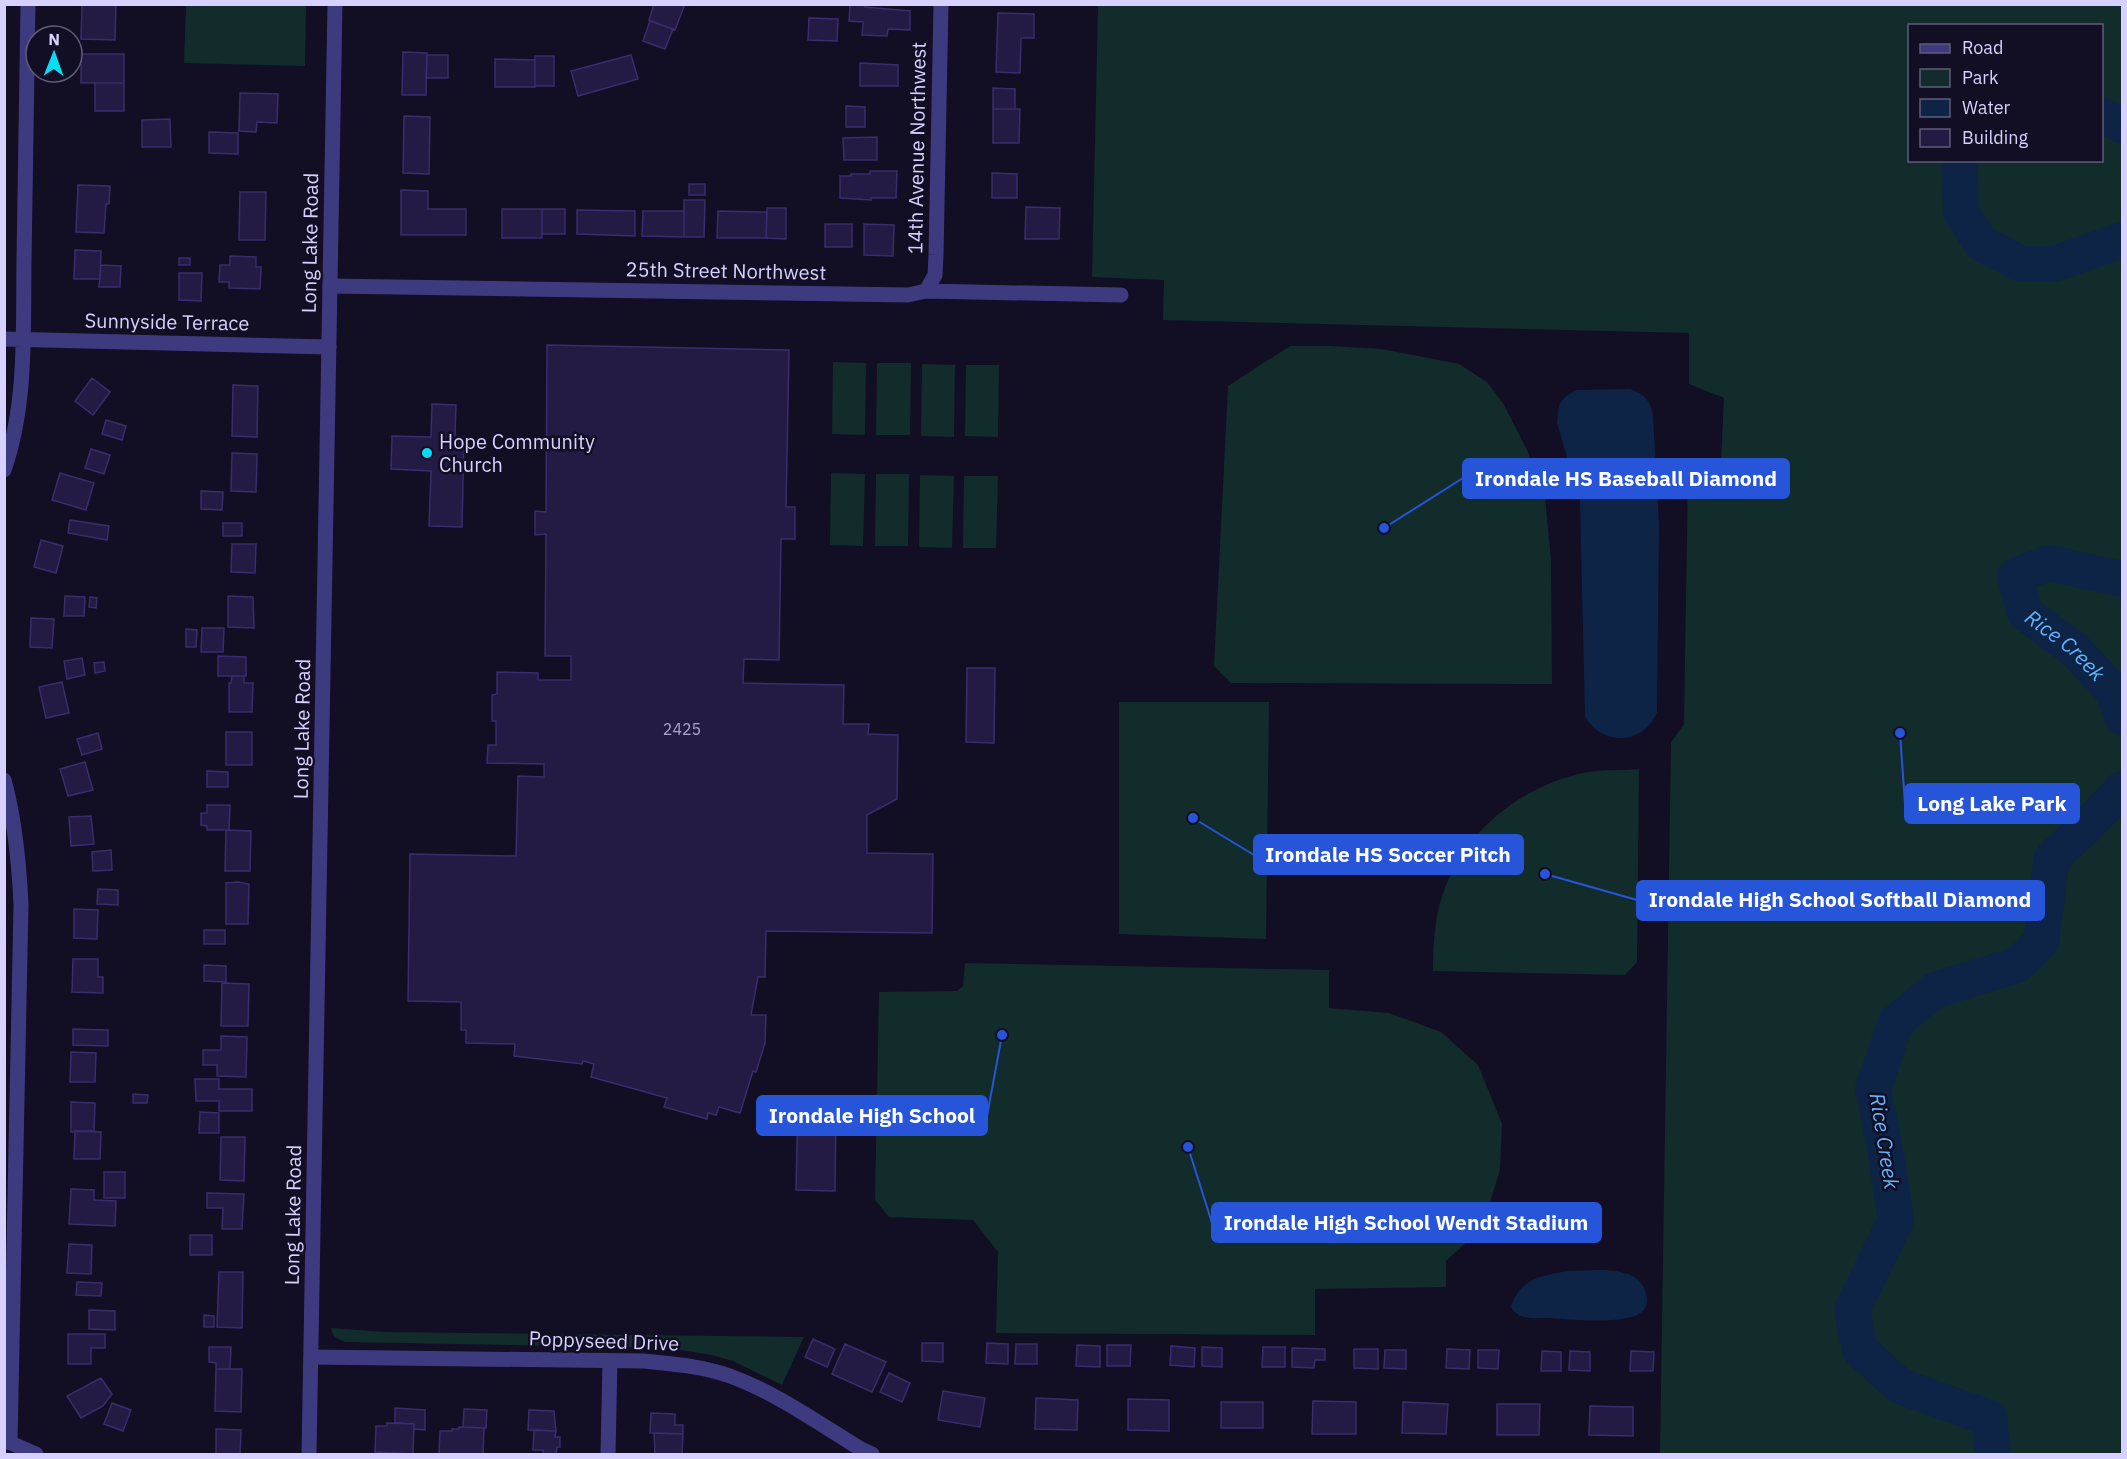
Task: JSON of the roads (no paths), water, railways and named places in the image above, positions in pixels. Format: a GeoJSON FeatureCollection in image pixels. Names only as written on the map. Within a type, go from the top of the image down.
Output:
{"type":"FeatureCollection","features":[{"type":"Feature","properties":{"kind":"street"},"geometry":{"type":"LineString","coordinates":[[4,470],[13,443],[19,410],[23,340],[28,4]]}},
{"type":"Feature","properties":{"kind":"street","name":"Long Lake Road"},"geometry":{"type":"LineString","coordinates":[[309,1455],[335,4]]}},
{"type":"Feature","properties":{"kind":"street","name":"14th Avenue Northwest"},"geometry":{"type":"LineString","coordinates":[[926,291],[935,275],[941,4]]}},
{"type":"Feature","properties":{"kind":"street","name":"25th Street Northwest"},"geometry":{"type":"LineString","coordinates":[[330,286],[908,295],[926,291],[1121,295]]}},
{"type":"Feature","properties":{"kind":"street","name":"Sunnyside Terrace"},"geometry":{"type":"LineString","coordinates":[[4,339],[329,347]]}},
{"type":"Feature","properties":{"kind":"street"},"geometry":{"type":"LineString","coordinates":[[4,780],[10,801],[19,860],[21,904],[7,1442],[36,1455]]}},
{"type":"Feature","properties":{"kind":"street","name":"Poppyseed Drive"},"geometry":{"type":"LineString","coordinates":[[311,1357],[610,1360],[689,1366],[730,1376],[779,1398],[873,1455]]}},
{"type":"Feature","properties":{"kind":"street"},"geometry":{"type":"LineString","coordinates":[[608,1455],[610,1360]]}},
{"type":"Feature","properties":{"kind":"water"},"geometry":{"type":"Polygon","coordinates":[[[1630,389],[1646,398],[1653,415],[1659,525],[1657,712],[1643,731],[1622,738],[1602,733],[1592,726],[1585,716],[1580,501],[1557,423],[1559,405],[1566,396],[1577,390],[1630,389]]]}},
{"type":"Feature","properties":{"kind":"water"},"geometry":{"type":"Polygon","coordinates":[[[1569,1271],[1614,1271],[1634,1277],[1642,1284],[1646,1294],[1645,1308],[1635,1316],[1625,1319],[1598,1320],[1527,1318],[1518,1314],[1511,1307],[1515,1297],[1526,1284],[1550,1274],[1569,1271]]]}},
{"type":"Feature","properties":{"kind":"waterway","name":"Rice Creek"},"geometry":{"type":"LineString","coordinates":[[2103,116],[2122,125]]}},
{"type":"Feature","properties":{"kind":"waterway","name":"Rice Creek"},"geometry":{"type":"LineString","coordinates":[[1959,162],[1961,212],[1981,243],[2021,264],[2054,264],[2122,240]]}},
{"type":"Feature","properties":{"kind":"waterway","name":"Rice Creek"},"geometry":{"type":"LineString","coordinates":[[2122,579],[2049,563],[2015,576],[2025,613],[2075,650],[2114,692],[2122,717]]}},
{"type":"Feature","properties":{"kind":"waterway","name":"Rice Creek"},"geometry":{"type":"LineString","coordinates":[[1993,1453],[1989,1418],[1900,1386],[1860,1350],[1852,1310],[1896,1220],[1873,1089],[1896,1022],[1935,990],[2017,965],[2041,942],[2052,858],[2122,789]]}},
{"type":"Feature","properties":{"kind":"place","name":"Hope Community Church"},"geometry":{"type":"Point","coordinates":[427,453]}},
{"type":"Feature","properties":{"kind":"place","name":"Irondale HS Baseball Diamond"},"geometry":{"type":"Point","coordinates":[1384,528]}},
{"type":"Feature","properties":{"kind":"place","name":"Long Lake Park"},"geometry":{"type":"Point","coordinates":[1900,733]}},
{"type":"Feature","properties":{"kind":"place","name":"Irondale HS Soccer Pitch"},"geometry":{"type":"Point","coordinates":[1193,818]}},
{"type":"Feature","properties":{"kind":"place","name":"Irondale High School Softball Diamond"},"geometry":{"type":"Point","coordinates":[1545,874]}},
{"type":"Feature","properties":{"kind":"place","name":"Irondale High School"},"geometry":{"type":"Point","coordinates":[1002,1035]}},
{"type":"Feature","properties":{"kind":"place","name":"Irondale High School Wendt Stadium"},"geometry":{"type":"Point","coordinates":[1188,1147]}}]}
